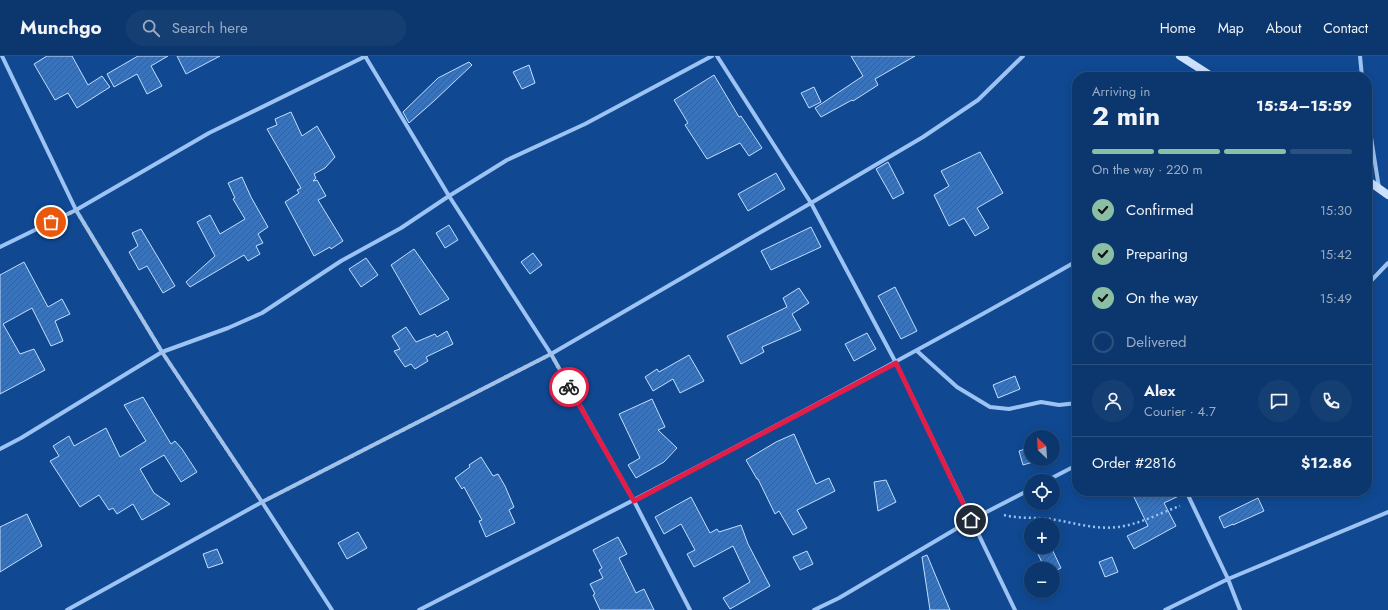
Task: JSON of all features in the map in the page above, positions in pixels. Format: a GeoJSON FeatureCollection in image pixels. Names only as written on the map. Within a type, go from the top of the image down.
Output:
{"type":"FeatureCollection","features":[{"type":"Feature","properties":{"kind":"main road"},"geometry":{"type":"LineString","coordinates":[[1180,56],[1204,72]]}},
{"type":"Feature","properties":{"kind":"main road"},"geometry":{"type":"LineString","coordinates":[[1372,183],[1388,195]]}},
{"type":"Feature","properties":{"kind":"street"},"geometry":{"type":"LineString","coordinates":[[2,56],[76,210],[162,352],[332,610]]}},
{"type":"Feature","properties":{"kind":"street"},"geometry":{"type":"LineString","coordinates":[[0,247],[76,210],[209,133],[365,56],[449,196],[551,354],[634,501],[690,610]]}},
{"type":"Feature","properties":{"kind":"street"},"geometry":{"type":"LineString","coordinates":[[0,449],[21,438],[162,352],[228,328],[262,313],[341,261],[401,228],[507,160],[585,124],[712,56]]}},
{"type":"Feature","properties":{"kind":"street"},"geometry":{"type":"LineString","coordinates":[[717,56],[811,203],[896,363],[1014,610]]}},
{"type":"Feature","properties":{"kind":"street"},"geometry":{"type":"LineString","coordinates":[[67,610],[262,502],[551,354],[923,137],[978,100],[1023,56]]}},
{"type":"Feature","properties":{"kind":"street"},"geometry":{"type":"LineString","coordinates":[[1360,56],[1362,72]]}},
{"type":"Feature","properties":{"kind":"street"},"geometry":{"type":"LineString","coordinates":[[1372,142],[1380,189]]}},
{"type":"Feature","properties":{"kind":"street"},"geometry":{"type":"LineString","coordinates":[[1372,280],[1388,263]]}},
{"type":"Feature","properties":{"kind":"street"},"geometry":{"type":"LineString","coordinates":[[419,610],[634,501],[896,363],[1072,264]]}},
{"type":"Feature","properties":{"kind":"street"},"geometry":{"type":"LineString","coordinates":[[916,351],[957,387],[990,407],[1009,409],[1041,402],[1059,405],[1072,404]]}},
{"type":"Feature","properties":{"kind":"street"},"geometry":{"type":"LineString","coordinates":[[1060,474],[1072,468]]}},
{"type":"Feature","properties":{"kind":"street"},"geometry":{"type":"LineString","coordinates":[[814,610],[839,598],[971,520],[1024,493]]}},
{"type":"Feature","properties":{"kind":"street"},"geometry":{"type":"LineString","coordinates":[[1188,496],[1228,579],[1240,610]]}},
{"type":"Feature","properties":{"kind":"street"},"geometry":{"type":"LineString","coordinates":[[1165,610],[1228,579],[1388,512]]}},
{"type":"Feature","properties":{"kind":"path"},"geometry":{"type":"LineString","coordinates":[[988,511],[1009,516],[1049,519],[1092,526],[1117,527],[1142,521],[1191,501]]}},
{"type":"Feature","properties":{"kind":"building"},"geometry":{"type":"Polygon","coordinates":[[[47,56],[72,56],[88,85],[102,76],[110,87],[77,108],[68,93],[55,100],[34,64],[47,56]]]}},
{"type":"Feature","properties":{"kind":"building"},"geometry":{"type":"Polygon","coordinates":[[[138,56],[168,56],[151,66],[162,86],[147,94],[137,74],[114,87],[107,74],[138,56]]]}},
{"type":"Feature","properties":{"kind":"building"},"geometry":{"type":"Polygon","coordinates":[[[177,56],[220,56],[186,74],[177,56]]]}},
{"type":"Feature","properties":{"kind":"building"},"geometry":{"type":"Polygon","coordinates":[[[851,56],[915,56],[875,79],[878,85],[853,101],[852,100],[821,117],[815,108],[863,76],[851,56]]]}},
{"type":"Feature","properties":{"kind":"building"},"geometry":{"type":"Polygon","coordinates":[[[469,62],[472,65],[409,123],[403,112],[438,78],[469,62]]]}},
{"type":"Feature","properties":{"kind":"building"},"geometry":{"type":"Polygon","coordinates":[[[529,65],[535,83],[522,89],[513,72],[529,65]]]}},
{"type":"Feature","properties":{"kind":"building"},"geometry":{"type":"Polygon","coordinates":[[[714,75],[739,117],[741,116],[762,148],[749,156],[740,143],[707,159],[685,125],[688,123],[674,100],[714,75]]]}},
{"type":"Feature","properties":{"kind":"building"},"geometry":{"type":"Polygon","coordinates":[[[814,87],[821,102],[809,108],[801,93],[814,87]]]}},
{"type":"Feature","properties":{"kind":"building"},"geometry":{"type":"Polygon","coordinates":[[[291,112],[302,136],[317,126],[335,157],[325,168],[314,174],[316,178],[313,181],[317,180],[326,196],[318,200],[343,241],[331,249],[330,247],[314,256],[285,202],[299,193],[297,190],[301,188],[267,129],[277,125],[275,119],[291,112]]]}},
{"type":"Feature","properties":{"kind":"building"},"geometry":{"type":"Polygon","coordinates":[[[980,152],[1003,193],[977,208],[989,228],[975,236],[964,218],[949,226],[934,195],[949,186],[941,171],[980,152]]]}},
{"type":"Feature","properties":{"kind":"building"},"geometry":{"type":"Polygon","coordinates":[[[888,162],[904,193],[893,199],[876,169],[888,162]]]}},
{"type":"Feature","properties":{"kind":"building"},"geometry":{"type":"Polygon","coordinates":[[[776,173],[785,189],[748,211],[738,194],[776,173]]]}},
{"type":"Feature","properties":{"kind":"building"},"geometry":{"type":"Polygon","coordinates":[[[242,177],[251,197],[268,227],[258,234],[263,243],[256,246],[260,254],[248,261],[244,255],[190,287],[186,282],[215,256],[197,222],[210,215],[220,234],[245,219],[233,199],[235,198],[228,183],[242,177]]]}},
{"type":"Feature","properties":{"kind":"building"},"geometry":{"type":"Polygon","coordinates":[[[449,225],[458,240],[445,248],[436,233],[449,225]]]}},
{"type":"Feature","properties":{"kind":"building"},"geometry":{"type":"Polygon","coordinates":[[[811,227],[821,247],[771,270],[761,251],[811,227]]]}},
{"type":"Feature","properties":{"kind":"building"},"geometry":{"type":"Polygon","coordinates":[[[141,229],[175,286],[163,293],[147,266],[139,270],[129,252],[138,246],[132,233],[141,229]]]}},
{"type":"Feature","properties":{"kind":"building"},"geometry":{"type":"Polygon","coordinates":[[[414,249],[449,299],[420,315],[391,265],[414,249]]]}},
{"type":"Feature","properties":{"kind":"building"},"geometry":{"type":"Polygon","coordinates":[[[533,253],[542,265],[530,274],[521,262],[533,253]]]}},
{"type":"Feature","properties":{"kind":"building"},"geometry":{"type":"Polygon","coordinates":[[[366,258],[378,275],[361,287],[349,269],[366,258]]]}},
{"type":"Feature","properties":{"kind":"building"},"geometry":{"type":"Polygon","coordinates":[[[24,262],[48,307],[62,299],[70,314],[55,321],[63,341],[51,346],[32,308],[3,324],[20,354],[34,349],[45,370],[0,394],[0,275],[24,262]]]}},
{"type":"Feature","properties":{"kind":"building"},"geometry":{"type":"Polygon","coordinates":[[[895,287],[917,331],[901,339],[878,296],[895,287]]]}},
{"type":"Feature","properties":{"kind":"building"},"geometry":{"type":"Polygon","coordinates":[[[799,288],[809,303],[792,314],[801,330],[762,347],[764,352],[741,364],[727,336],[787,307],[783,298],[799,288]]]}},
{"type":"Feature","properties":{"kind":"building"},"geometry":{"type":"Polygon","coordinates":[[[406,327],[416,342],[435,334],[437,337],[447,331],[453,344],[426,357],[428,361],[415,369],[411,364],[405,367],[394,351],[400,349],[392,336],[406,327]]]}},
{"type":"Feature","properties":{"kind":"building"},"geometry":{"type":"Polygon","coordinates":[[[867,333],[876,349],[854,361],[845,344],[867,333]]]}},
{"type":"Feature","properties":{"kind":"building"},"geometry":{"type":"Polygon","coordinates":[[[689,355],[704,381],[680,393],[673,379],[653,391],[645,377],[657,369],[659,372],[689,355]]]}},
{"type":"Feature","properties":{"kind":"building"},"geometry":{"type":"Polygon","coordinates":[[[1015,376],[1020,389],[998,398],[993,385],[1015,376]]]}},
{"type":"Feature","properties":{"kind":"building"},"geometry":{"type":"Polygon","coordinates":[[[143,397],[171,444],[175,441],[197,472],[181,482],[164,455],[140,469],[154,493],[170,504],[142,520],[133,504],[117,514],[113,508],[109,510],[99,495],[80,507],[50,461],[59,456],[53,446],[69,436],[74,446],[106,428],[120,457],[146,441],[124,405],[143,397]]]}},
{"type":"Feature","properties":{"kind":"building"},"geometry":{"type":"Polygon","coordinates":[[[652,399],[665,427],[658,430],[677,448],[664,462],[636,478],[628,465],[640,458],[619,414],[652,399]]]}},
{"type":"Feature","properties":{"kind":"building"},"geometry":{"type":"Polygon","coordinates":[[[794,434],[816,484],[829,478],[835,491],[797,510],[807,528],[793,535],[779,511],[775,514],[758,479],[746,460],[776,442],[794,434]]]}},
{"type":"Feature","properties":{"kind":"building"},"geometry":{"type":"Polygon","coordinates":[[[1024,449],[1024,465],[1023,465],[1019,451],[1024,449]]]}},
{"type":"Feature","properties":{"kind":"building"},"geometry":{"type":"Polygon","coordinates":[[[481,457],[493,476],[498,474],[505,486],[514,507],[509,510],[515,523],[486,537],[479,521],[482,520],[464,487],[462,489],[455,478],[470,467],[469,465],[481,457]]]}},
{"type":"Feature","properties":{"kind":"building"},"geometry":{"type":"Polygon","coordinates":[[[886,480],[896,502],[878,511],[874,482],[886,480]]]}},
{"type":"Feature","properties":{"kind":"building"},"geometry":{"type":"Polygon","coordinates":[[[1133,496],[1179,496],[1164,503],[1176,526],[1134,549],[1127,536],[1148,526],[1133,496]]]}},
{"type":"Feature","properties":{"kind":"building"},"geometry":{"type":"Polygon","coordinates":[[[691,497],[710,533],[717,529],[719,532],[741,525],[748,544],[770,586],[730,609],[723,598],[750,582],[733,546],[694,567],[687,554],[695,550],[681,524],[664,534],[655,517],[691,497]]]}},
{"type":"Feature","properties":{"kind":"building"},"geometry":{"type":"Polygon","coordinates":[[[1258,498],[1264,511],[1224,528],[1219,517],[1258,498]]]}},
{"type":"Feature","properties":{"kind":"building"},"geometry":{"type":"Polygon","coordinates":[[[27,514],[42,546],[0,572],[0,527],[27,514]]]}},
{"type":"Feature","properties":{"kind":"building"},"geometry":{"type":"Polygon","coordinates":[[[358,532],[367,548],[347,559],[338,543],[358,532]]]}},
{"type":"Feature","properties":{"kind":"building"},"geometry":{"type":"Polygon","coordinates":[[[618,537],[627,554],[619,558],[636,593],[644,589],[654,610],[600,610],[590,584],[603,578],[599,570],[602,568],[593,550],[618,537]]]}},
{"type":"Feature","properties":{"kind":"building"},"geometry":{"type":"Polygon","coordinates":[[[217,549],[223,563],[208,568],[203,554],[217,549]]]}},
{"type":"Feature","properties":{"kind":"building"},"geometry":{"type":"Polygon","coordinates":[[[807,551],[813,564],[800,570],[793,557],[807,551]]]}},
{"type":"Feature","properties":{"kind":"building"},"geometry":{"type":"Polygon","coordinates":[[[1038,554],[1054,554],[1058,562],[1042,562],[1038,554]]]}},
{"type":"Feature","properties":{"kind":"building"},"geometry":{"type":"Polygon","coordinates":[[[927,555],[950,610],[930,610],[922,557],[927,555]]]}},
{"type":"Feature","properties":{"kind":"building"},"geometry":{"type":"Polygon","coordinates":[[[1112,557],[1118,572],[1105,577],[1099,562],[1112,557]]]}},
{"type":"Feature","properties":{"kind":"way so far"},"geometry":{"type":"LineString","coordinates":[[51,222],[76,210],[162,352],[262,502],[551,354],[569,387]]}},
{"type":"Feature","properties":{"kind":"route"},"geometry":{"type":"LineString","coordinates":[[569,387],[634,501],[896,363],[971,520]]}}]}
